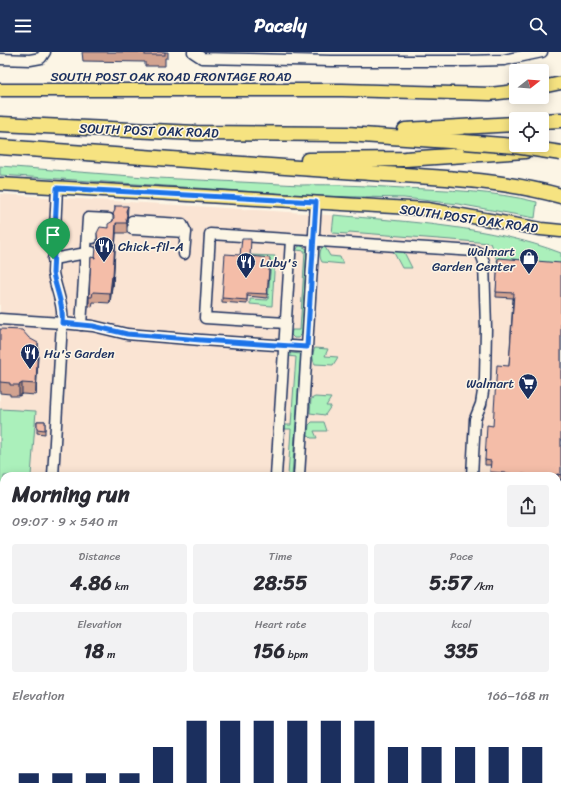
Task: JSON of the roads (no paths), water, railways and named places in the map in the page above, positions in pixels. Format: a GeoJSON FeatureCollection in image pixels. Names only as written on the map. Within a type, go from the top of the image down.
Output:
{"type":"FeatureCollection","features":[{"type":"Feature","properties":{"kind":"highway"},"geometry":{"type":"LineString","coordinates":[[549,121],[561,120]]}},
{"type":"Feature","properties":{"kind":"highway","name":"SOUTH POST OAK ROAD"},"geometry":{"type":"LineString","coordinates":[[0,124],[196,133],[347,134]]}},
{"type":"Feature","properties":{"kind":"highway"},"geometry":{"type":"LineString","coordinates":[[347,134],[509,124]]}},
{"type":"Feature","properties":{"kind":"highway"},"geometry":{"type":"LineString","coordinates":[[347,134],[515,146],[561,153]]}},
{"type":"Feature","properties":{"kind":"highway","name":"SOUTH POST OAK ROAD"},"geometry":{"type":"LineString","coordinates":[[0,147],[222,161]]}},
{"type":"Feature","properties":{"kind":"highway"},"geometry":{"type":"LineString","coordinates":[[222,161],[404,158],[561,148]]}},
{"type":"Feature","properties":{"kind":"highway"},"geometry":{"type":"LineString","coordinates":[[222,161],[501,184],[548,192],[561,196]]}},
{"type":"Feature","properties":{"kind":"main road"},"geometry":{"type":"LineString","coordinates":[[549,86],[561,83]]}},
{"type":"Feature","properties":{"kind":"main road","name":"SOUTH POST OAK ROAD FRONTAGE ROAD"},"geometry":{"type":"LineString","coordinates":[[0,90],[342,90],[490,94],[509,92]]}},
{"type":"Feature","properties":{"kind":"main road"},"geometry":{"type":"LineString","coordinates":[[0,184],[57,188]]}},
{"type":"Feature","properties":{"kind":"main road","name":"SOUTH POST OAK ROAD"},"geometry":{"type":"LineString","coordinates":[[57,188],[427,209],[541,229],[561,231]]}},
{"type":"Feature","properties":{"kind":"main road"},"geometry":{"type":"LineString","coordinates":[[541,229],[561,237]]}},
{"type":"Feature","properties":{"kind":"street"},"geometry":{"type":"LineString","coordinates":[[0,59],[30,60],[41,58],[45,52]]}},
{"type":"Feature","properties":{"kind":"street"},"geometry":{"type":"LineString","coordinates":[[193,52],[202,58],[331,56],[468,57],[504,60],[542,52]]}},
{"type":"Feature","properties":{"kind":"street"},"geometry":{"type":"LineString","coordinates":[[53,472],[62,323],[62,306],[53,273],[57,188]]}},
{"type":"Feature","properties":{"kind":"street"},"geometry":{"type":"LineString","coordinates":[[299,472],[316,202]]}},
{"type":"Feature","properties":{"kind":"street"},"geometry":{"type":"LineString","coordinates":[[84,325],[89,252],[88,218],[109,223]]}},
{"type":"Feature","properties":{"kind":"street"},"geometry":{"type":"LineString","coordinates":[[132,225],[182,224],[186,232],[184,254]]}},
{"type":"Feature","properties":{"kind":"street"},"geometry":{"type":"LineString","coordinates":[[286,323],[205,318],[210,234],[475,250],[481,254],[484,262],[485,279],[485,379],[481,404],[476,419],[472,472]]}},
{"type":"Feature","properties":{"kind":"street"},"geometry":{"type":"LineString","coordinates":[[276,472],[291,240]]}},
{"type":"Feature","properties":{"kind":"street"},"geometry":{"type":"LineString","coordinates":[[53,259],[89,252]]}},
{"type":"Feature","properties":{"kind":"street"},"geometry":{"type":"LineString","coordinates":[[0,319],[84,325],[127,334],[307,347]]}},
{"type":"Feature","properties":{"kind":"place","name":"Chick-fil-A"},"geometry":{"type":"Point","coordinates":[104,263]}},
{"type":"Feature","properties":{"kind":"place","name":"Walmart Garden Center"},"geometry":{"type":"Point","coordinates":[529,275]}},
{"type":"Feature","properties":{"kind":"place","name":"Luby's"},"geometry":{"type":"Point","coordinates":[246,279]}},
{"type":"Feature","properties":{"kind":"place","name":"Hu's Garden"},"geometry":{"type":"Point","coordinates":[30,370]}},
{"type":"Feature","properties":{"kind":"place","name":"Walmart"},"geometry":{"type":"Point","coordinates":[528,400]}}]}
